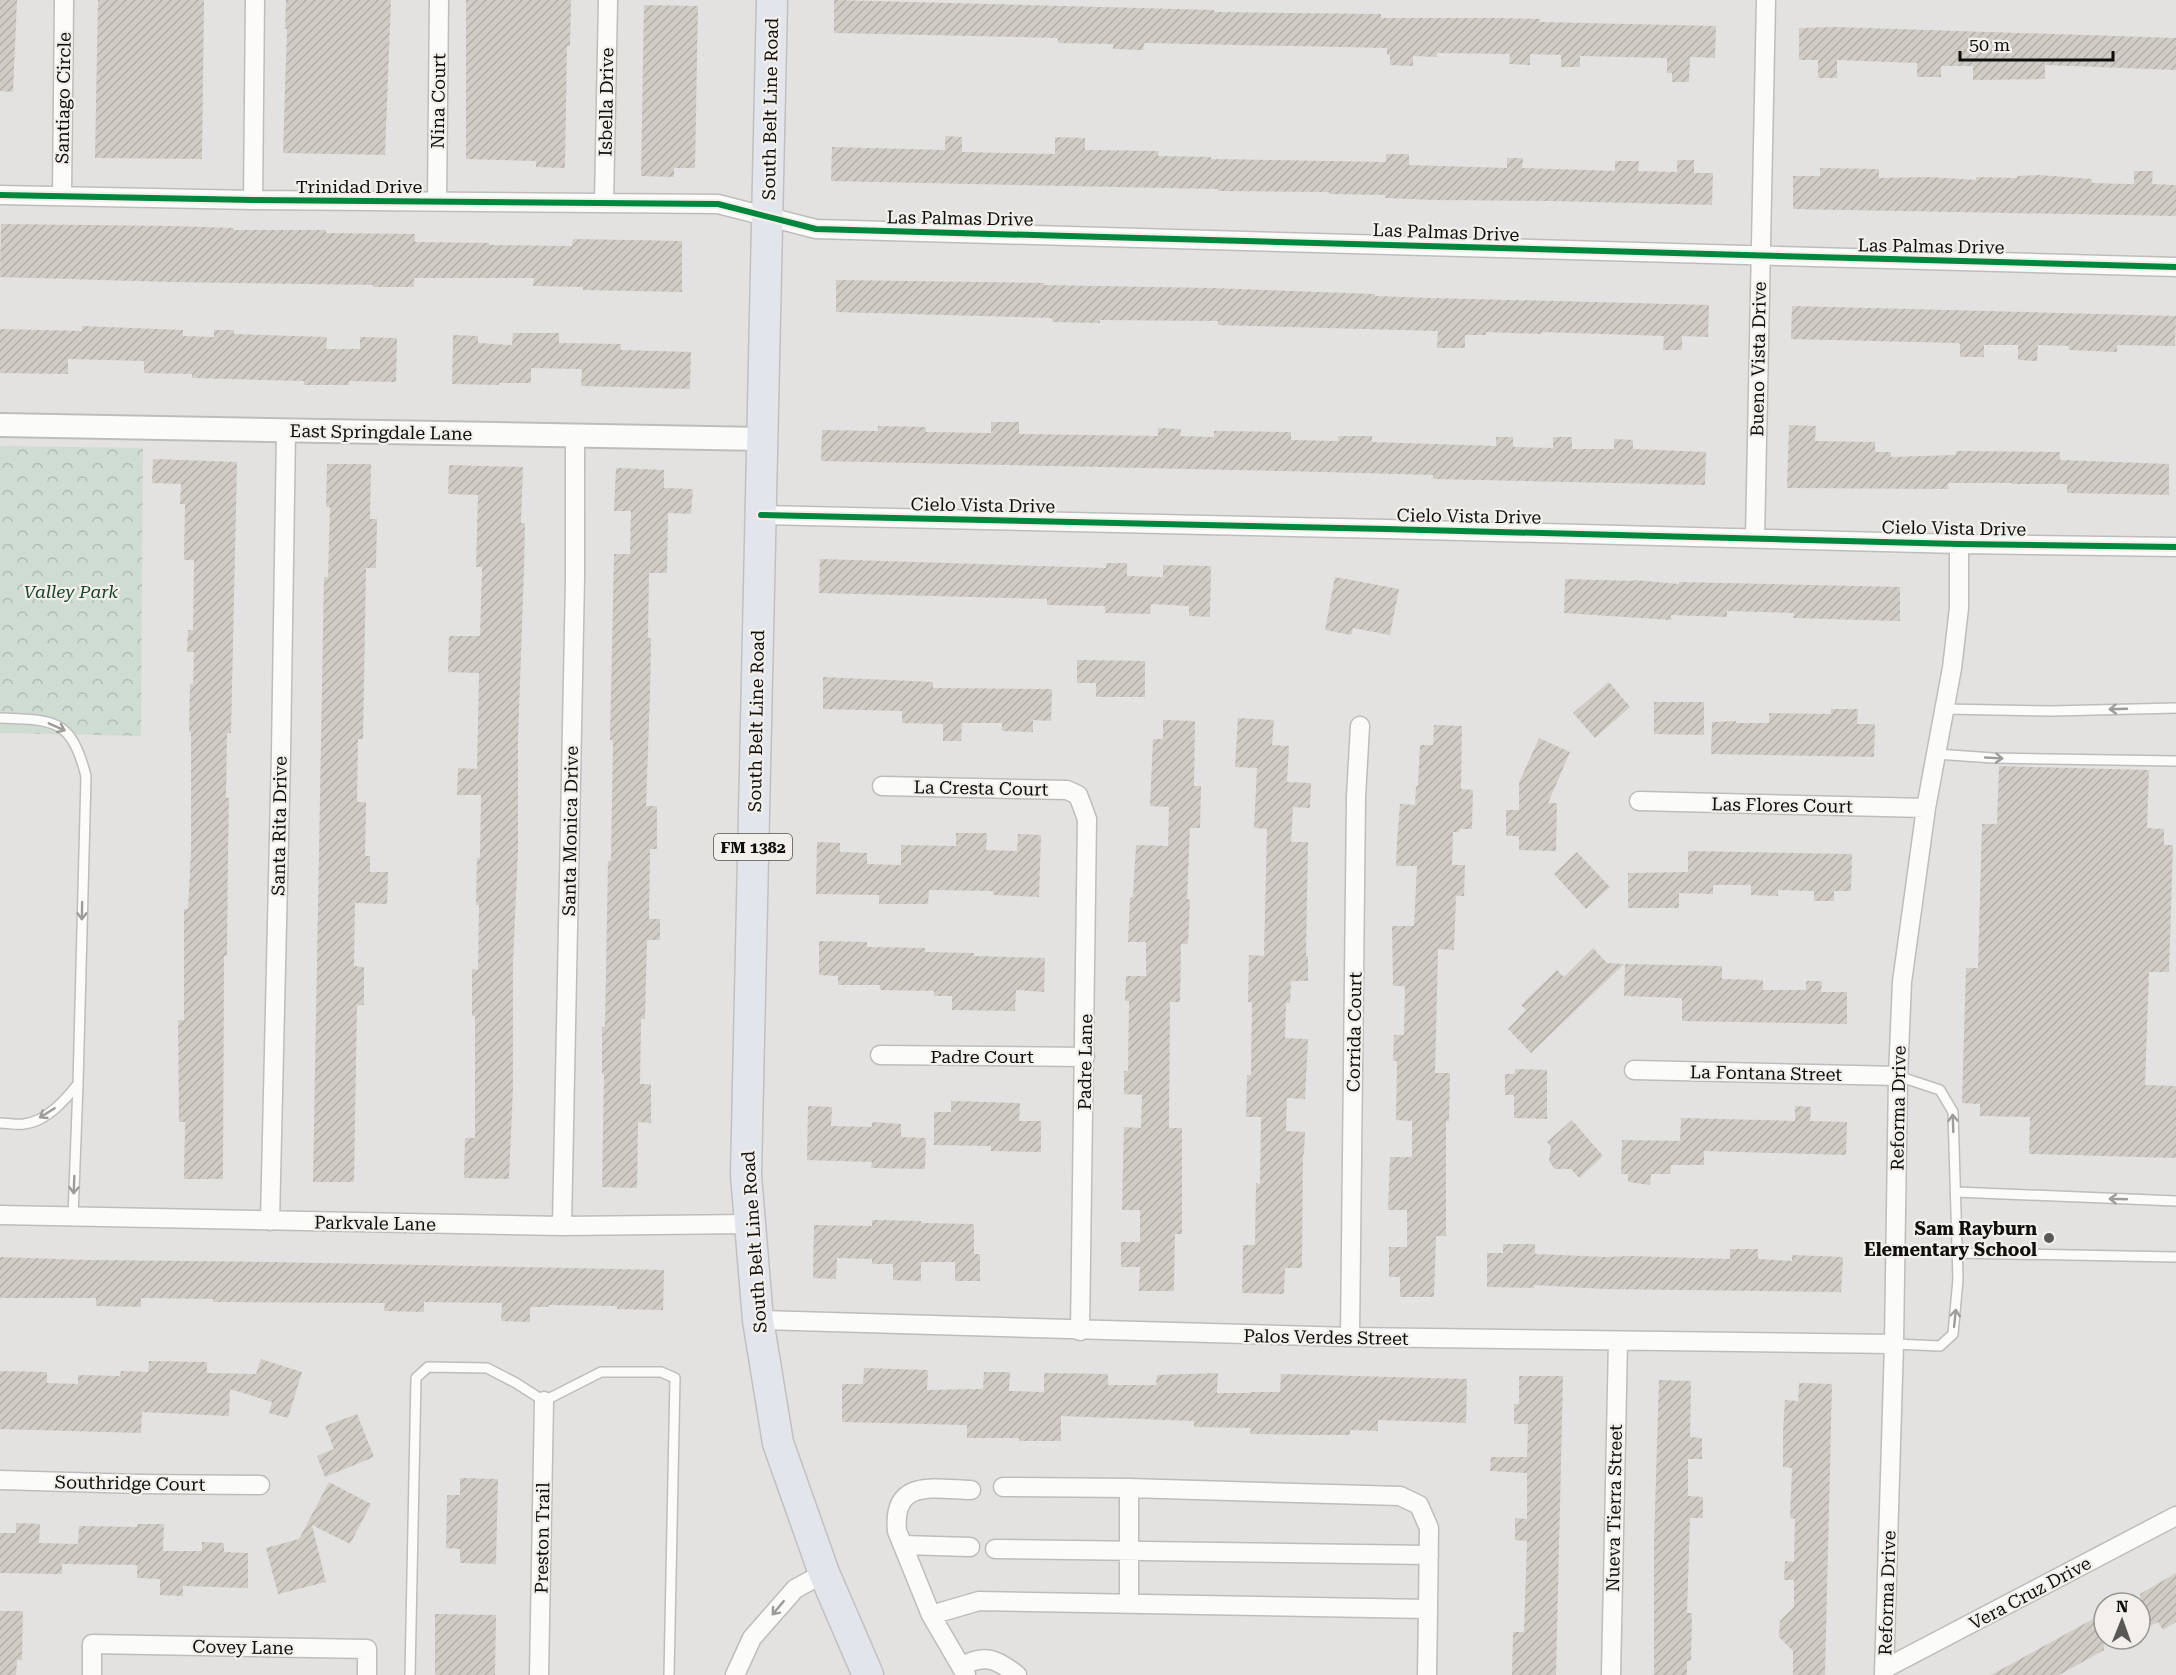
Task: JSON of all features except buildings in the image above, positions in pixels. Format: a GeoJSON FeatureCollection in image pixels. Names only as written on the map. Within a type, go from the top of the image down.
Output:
{"type":"FeatureCollection","features":[{"type":"Feature","properties":{"kind":"main road","name":"South Belt Line Road"},"geometry":{"type":"LineString","coordinates":[[772,0],[746,1163],[749,1224],[758,1320],[778,1443],[824,1573],[868,1675]]}},
{"type":"Feature","properties":{"kind":"street","name":"Santiago Circle"},"geometry":{"type":"LineString","coordinates":[[62,196],[63,0]]}},
{"type":"Feature","properties":{"kind":"street"},"geometry":{"type":"LineString","coordinates":[[253,200],[255,0]]}},
{"type":"Feature","properties":{"kind":"street","name":"Nina Court"},"geometry":{"type":"LineString","coordinates":[[437,201],[439,0]]}},
{"type":"Feature","properties":{"kind":"street","name":"Isbella Drive"},"geometry":{"type":"LineString","coordinates":[[604,203],[608,0]]}},
{"type":"Feature","properties":{"kind":"street","name":"Bueno Vista Drive"},"geometry":{"type":"LineString","coordinates":[[1755,538],[1766,0]]}},
{"type":"Feature","properties":{"kind":"street","name":"Trinidad Drive"},"geometry":{"type":"LineString","coordinates":[[0,195],[253,200],[718,204]]}},
{"type":"Feature","properties":{"kind":"street","name":"Las Palmas Drive"},"geometry":{"type":"LineString","coordinates":[[718,204],[816,230],[2176,267]]}},
{"type":"Feature","properties":{"kind":"street","name":"East Springdale Lane"},"geometry":{"type":"LineString","coordinates":[[0,424],[762,439]]}},
{"type":"Feature","properties":{"kind":"street","name":"Santa Rita Drive"},"geometry":{"type":"LineString","coordinates":[[270,1221],[286,431]]}},
{"type":"Feature","properties":{"kind":"street","name":"Santa Monica Drive"},"geometry":{"type":"LineString","coordinates":[[562,1226],[576,578],[575,436]]}},
{"type":"Feature","properties":{"kind":"street","name":"Cielo Vista Drive"},"geometry":{"type":"LineString","coordinates":[[760,515],[1959,544],[2176,547]]}},
{"type":"Feature","properties":{"kind":"street","name":"Reforma Drive"},"geometry":{"type":"LineString","coordinates":[[1884,1672],[1902,982],[1926,808],[1959,608],[1959,544]]}},
{"type":"Feature","properties":{"kind":"street","name":"Corrida Court"},"geometry":{"type":"LineString","coordinates":[[1350,1338],[1356,797],[1360,726]]}},
{"type":"Feature","properties":{"kind":"street","name":"La Cresta Court"},"geometry":{"type":"LineString","coordinates":[[882,786],[1067,790],[1078,795]]}},
{"type":"Feature","properties":{"kind":"street","name":"Padre Lane"},"geometry":{"type":"LineString","coordinates":[[1078,795],[1087,819],[1080,1331]]}},
{"type":"Feature","properties":{"kind":"street","name":"Las Flores Court"},"geometry":{"type":"LineString","coordinates":[[1639,801],[1926,808]]}},
{"type":"Feature","properties":{"kind":"street","name":"Padre Court"},"geometry":{"type":"LineString","coordinates":[[880,1055],[1085,1057]]}},
{"type":"Feature","properties":{"kind":"street","name":"La Fontana Street"},"geometry":{"type":"LineString","coordinates":[[1634,1070],[1898,1076]]}},
{"type":"Feature","properties":{"kind":"street","name":"Parkvale Lane"},"geometry":{"type":"LineString","coordinates":[[0,1215],[562,1226],[749,1224]]}},
{"type":"Feature","properties":{"kind":"street","name":"Palos Verdes Street"},"geometry":{"type":"LineString","coordinates":[[758,1320],[1350,1338],[1894,1344]]}},
{"type":"Feature","properties":{"kind":"street","name":"Nueva Tierra Street"},"geometry":{"type":"LineString","coordinates":[[1611,1675],[1618,1341]]}},
{"type":"Feature","properties":{"kind":"street","name":"Preston Trail"},"geometry":{"type":"LineString","coordinates":[[539,1675],[544,1401]]}},
{"type":"Feature","properties":{"kind":"street","name":"Southridge Court"},"geometry":{"type":"LineString","coordinates":[[0,1480],[260,1485]]}},
{"type":"Feature","properties":{"kind":"street"},"geometry":{"type":"LineString","coordinates":[[1003,1486],[1400,1496],[1415,1502],[1429,1528],[1427,1675]]}},
{"type":"Feature","properties":{"kind":"street"},"geometry":{"type":"LineString","coordinates":[[1129,1488],[1130,1603]]}},
{"type":"Feature","properties":{"kind":"street"},"geometry":{"type":"LineString","coordinates":[[972,1490],[920,1489],[908,1494],[900,1503],[896,1518],[897,1531],[931,1615],[963,1671],[975,1659],[989,1660],[1004,1664],[1017,1675]]}},
{"type":"Feature","properties":{"kind":"street","name":"Vera Cruz Drive"},"geometry":{"type":"LineString","coordinates":[[1884,1672],[2176,1516]]}},
{"type":"Feature","properties":{"kind":"street"},"geometry":{"type":"LineString","coordinates":[[903,1545],[970,1547]]}},
{"type":"Feature","properties":{"kind":"street"},"geometry":{"type":"LineString","coordinates":[[995,1549],[1429,1555]]}},
{"type":"Feature","properties":{"kind":"street"},"geometry":{"type":"LineString","coordinates":[[735,1675],[752,1638],[795,1589],[824,1573]]}},
{"type":"Feature","properties":{"kind":"street"},"geometry":{"type":"LineString","coordinates":[[931,1615],[979,1601],[1428,1609]]}},
{"type":"Feature","properties":{"kind":"street","name":"Covey Lane"},"geometry":{"type":"LineString","coordinates":[[92,1675],[92,1644],[367,1649],[367,1675]]}},
{"type":"Feature","properties":{"kind":"lane"},"geometry":{"type":"LineString","coordinates":[[1944,709],[2052,711],[2176,708]]}},
{"type":"Feature","properties":{"kind":"lane"},"geometry":{"type":"LineString","coordinates":[[0,718],[36,719],[63,728],[72,738],[86,776],[73,1217]]}},
{"type":"Feature","properties":{"kind":"lane"},"geometry":{"type":"LineString","coordinates":[[1936,754],[1993,758],[2176,761]]}},
{"type":"Feature","properties":{"kind":"lane"},"geometry":{"type":"LineString","coordinates":[[1894,1344],[1940,1346],[1953,1335],[1958,1278],[1953,1112],[1940,1090],[1898,1076]]}},
{"type":"Feature","properties":{"kind":"lane"},"geometry":{"type":"LineString","coordinates":[[0,1123],[27,1124],[46,1115],[66,1100],[78,1084]]}},
{"type":"Feature","properties":{"kind":"lane"},"geometry":{"type":"LineString","coordinates":[[1956,1192],[2176,1201]]}},
{"type":"Feature","properties":{"kind":"lane"},"geometry":{"type":"LineString","coordinates":[[1958,1254],[2176,1257]]}},
{"type":"Feature","properties":{"kind":"lane"},"geometry":{"type":"LineString","coordinates":[[410,1675],[416,1378],[428,1367],[487,1368],[544,1401],[601,1372],[661,1372],[675,1378],[669,1675]]}},
{"type":"Feature","properties":{"kind":"green space","name":"Valley Park"},"geometry":{"type":"Polygon","coordinates":[[[0,446],[143,448],[141,736],[0,733],[0,446]]]}},
{"type":"Feature","properties":{"kind":"cycle path"},"geometry":{"type":"LineString","coordinates":[[0,195],[253,200],[718,204],[816,229],[2176,267]]}},
{"type":"Feature","properties":{"kind":"cycle path"},"geometry":{"type":"LineString","coordinates":[[761,515],[1959,544],[2176,547]]}},
{"type":"Feature","properties":{"kind":"place","name":"Sam Rayburn Elementary School"},"geometry":{"type":"Point","coordinates":[2049,1238]}}]}
